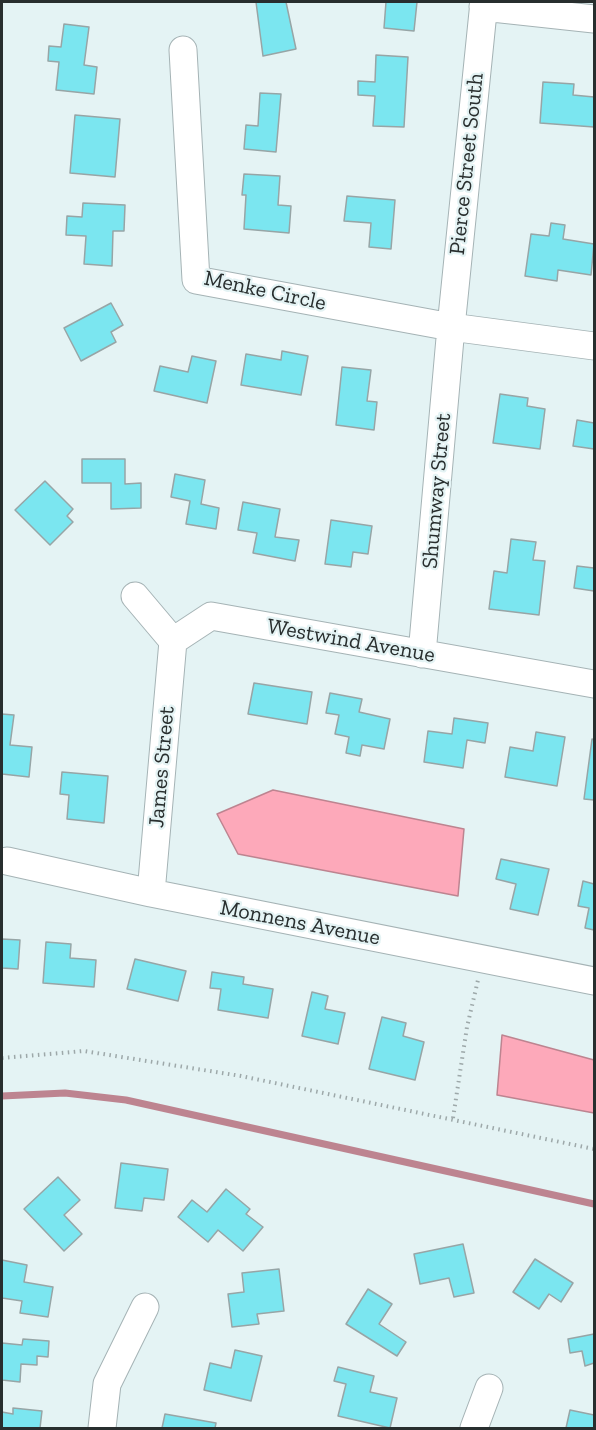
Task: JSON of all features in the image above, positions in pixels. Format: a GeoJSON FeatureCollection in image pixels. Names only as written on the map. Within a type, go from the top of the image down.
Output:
{"type":"FeatureCollection","features":[{"type":"Feature","properties":{"kind":"street"},"geometry":{"type":"LineString","coordinates":[[484,4],[594,19]]}},
{"type":"Feature","properties":{"kind":"street","name":"Pierce Street South"},"geometry":{"type":"LineString","coordinates":[[451,327],[484,4]]}},
{"type":"Feature","properties":{"kind":"street","name":"Menke Circle"},"geometry":{"type":"LineString","coordinates":[[183,50],[196,280],[451,327]]}},
{"type":"Feature","properties":{"kind":"street"},"geometry":{"type":"LineString","coordinates":[[451,327],[594,346]]}},
{"type":"Feature","properties":{"kind":"street","name":"Shumway Street"},"geometry":{"type":"LineString","coordinates":[[422,654],[451,327]]}},
{"type":"Feature","properties":{"kind":"street"},"geometry":{"type":"LineString","coordinates":[[135,596],[173,641]]}},
{"type":"Feature","properties":{"kind":"street","name":"Westwind Avenue"},"geometry":{"type":"LineString","coordinates":[[173,641],[211,616],[594,684]]}},
{"type":"Feature","properties":{"kind":"street","name":"James Street"},"geometry":{"type":"LineString","coordinates":[[151,893],[173,641]]}},
{"type":"Feature","properties":{"kind":"street","name":"Monnens Avenue"},"geometry":{"type":"LineString","coordinates":[[7,861],[151,893],[594,981]]}},
{"type":"Feature","properties":{"kind":"street"},"geometry":{"type":"LineString","coordinates":[[102,1428],[107,1384],[145,1307]]}},
{"type":"Feature","properties":{"kind":"street"},"geometry":{"type":"LineString","coordinates":[[474,1428],[489,1388]]}},
{"type":"Feature","properties":{"kind":"path"},"geometry":{"type":"LineString","coordinates":[[453,1118],[467,1027],[483,959]]}},
{"type":"Feature","properties":{"kind":"path"},"geometry":{"type":"LineString","coordinates":[[2,1058],[84,1051],[241,1076],[453,1118],[594,1149]]}},
{"type":"Feature","properties":{"kind":"shaded area"},"geometry":{"type":"Polygon","coordinates":[[[273,790],[464,829],[458,896],[238,854],[217,814],[273,790]]]}},
{"type":"Feature","properties":{"kind":"shaded area"},"geometry":{"type":"Polygon","coordinates":[[[502,1035],[594,1060],[594,1113],[497,1095],[502,1035]]]}},
{"type":"Feature","properties":{"kind":"building"},"geometry":{"type":"Polygon","coordinates":[[[256,2],[286,2],[296,49],[263,56],[256,2]]]}},
{"type":"Feature","properties":{"kind":"building"},"geometry":{"type":"Polygon","coordinates":[[[386,2],[417,2],[414,31],[384,28],[386,2]]]}},
{"type":"Feature","properties":{"kind":"building"},"geometry":{"type":"Polygon","coordinates":[[[64,24],[89,27],[84,65],[97,67],[94,94],[56,90],[59,62],[48,61],[49,46],[61,47],[64,24]]]}},
{"type":"Feature","properties":{"kind":"building"},"geometry":{"type":"Polygon","coordinates":[[[376,55],[408,57],[404,127],[373,126],[375,96],[358,95],[358,81],[375,82],[376,55]]]}},
{"type":"Feature","properties":{"kind":"building"},"geometry":{"type":"Polygon","coordinates":[[[543,82],[574,84],[573,95],[594,97],[594,127],[540,123],[543,82]]]}},
{"type":"Feature","properties":{"kind":"building"},"geometry":{"type":"Polygon","coordinates":[[[260,93],[281,94],[276,152],[244,149],[246,125],[258,126],[260,93]]]}},
{"type":"Feature","properties":{"kind":"building"},"geometry":{"type":"Polygon","coordinates":[[[75,115],[120,119],[115,177],[70,173],[75,115]]]}},
{"type":"Feature","properties":{"kind":"building"},"geometry":{"type":"Polygon","coordinates":[[[244,174],[280,176],[278,205],[291,206],[289,233],[244,229],[246,195],[242,195],[244,174]]]}},
{"type":"Feature","properties":{"kind":"building"},"geometry":{"type":"Polygon","coordinates":[[[347,196],[395,200],[391,249],[369,247],[371,223],[344,221],[347,196]]]}},
{"type":"Feature","properties":{"kind":"building"},"geometry":{"type":"Polygon","coordinates":[[[83,203],[125,205],[124,231],[113,231],[112,266],[84,264],[86,236],[66,235],[67,216],[82,217],[83,203]]]}},
{"type":"Feature","properties":{"kind":"building"},"geometry":{"type":"Polygon","coordinates":[[[551,223],[565,225],[563,239],[594,244],[591,275],[558,270],[557,281],[525,276],[531,234],[549,236],[551,223]]]}},
{"type":"Feature","properties":{"kind":"building"},"geometry":{"type":"Polygon","coordinates":[[[111,303],[123,325],[111,332],[116,342],[81,361],[64,328],[111,303]]]}},
{"type":"Feature","properties":{"kind":"building"},"geometry":{"type":"Polygon","coordinates":[[[282,351],[308,356],[301,395],[241,385],[246,354],[281,360],[282,351]]]}},
{"type":"Feature","properties":{"kind":"building"},"geometry":{"type":"Polygon","coordinates":[[[192,356],[216,361],[207,403],[154,391],[160,366],[188,372],[192,356]]]}},
{"type":"Feature","properties":{"kind":"building"},"geometry":{"type":"Polygon","coordinates":[[[342,367],[371,370],[367,401],[377,402],[374,430],[336,425],[342,367]]]}},
{"type":"Feature","properties":{"kind":"building"},"geometry":{"type":"Polygon","coordinates":[[[500,394],[528,398],[527,406],[545,409],[540,449],[493,443],[500,394]]]}},
{"type":"Feature","properties":{"kind":"building"},"geometry":{"type":"Polygon","coordinates":[[[577,420],[594,423],[594,449],[573,446],[577,420]]]}},
{"type":"Feature","properties":{"kind":"building"},"geometry":{"type":"Polygon","coordinates":[[[82,459],[125,459],[125,484],[141,483],[141,508],[111,509],[111,483],[82,483],[82,459]]]}},
{"type":"Feature","properties":{"kind":"building"},"geometry":{"type":"Polygon","coordinates":[[[175,474],[205,480],[201,504],[219,508],[216,529],[186,524],[190,501],[171,497],[175,474]]]}},
{"type":"Feature","properties":{"kind":"building"},"geometry":{"type":"Polygon","coordinates":[[[45,481],[73,509],[67,516],[73,522],[50,545],[15,510],[45,481]]]}},
{"type":"Feature","properties":{"kind":"building"},"geometry":{"type":"Polygon","coordinates":[[[243,502],[280,509],[275,537],[299,540],[295,561],[253,553],[257,533],[238,530],[243,502]]]}},
{"type":"Feature","properties":{"kind":"building"},"geometry":{"type":"Polygon","coordinates":[[[331,520],[372,526],[368,554],[353,552],[351,567],[325,564],[331,520]]]}},
{"type":"Feature","properties":{"kind":"building"},"geometry":{"type":"Polygon","coordinates":[[[511,539],[536,542],[533,560],[545,561],[539,615],[489,609],[494,571],[507,573],[511,539]]]}},
{"type":"Feature","properties":{"kind":"building"},"geometry":{"type":"Polygon","coordinates":[[[577,566],[594,568],[594,591],[574,588],[577,566]]]}},
{"type":"Feature","properties":{"kind":"building"},"geometry":{"type":"Polygon","coordinates":[[[254,683],[312,692],[307,724],[248,714],[254,683]]]}},
{"type":"Feature","properties":{"kind":"building"},"geometry":{"type":"Polygon","coordinates":[[[330,693],[362,699],[359,712],[390,719],[384,749],[362,745],[360,756],[346,753],[349,737],[335,734],[339,715],[326,713],[330,693]]]}},
{"type":"Feature","properties":{"kind":"building"},"geometry":{"type":"Polygon","coordinates":[[[2,714],[14,715],[10,745],[32,747],[29,777],[2,774],[2,714]]]}},
{"type":"Feature","properties":{"kind":"building"},"geometry":{"type":"Polygon","coordinates":[[[454,718],[488,723],[485,743],[467,740],[463,768],[424,762],[428,731],[452,734],[454,718]]]}},
{"type":"Feature","properties":{"kind":"building"},"geometry":{"type":"Polygon","coordinates":[[[536,732],[565,737],[557,786],[505,777],[510,747],[533,751],[536,732]]]}},
{"type":"Feature","properties":{"kind":"building"},"geometry":{"type":"Polygon","coordinates":[[[592,739],[594,740],[594,800],[584,799],[592,739]]]}},
{"type":"Feature","properties":{"kind":"building"},"geometry":{"type":"Polygon","coordinates":[[[62,772],[108,776],[104,823],[67,819],[69,795],[60,794],[62,772]]]}},
{"type":"Feature","properties":{"kind":"building"},"geometry":{"type":"Polygon","coordinates":[[[501,859],[549,869],[538,915],[510,909],[516,884],[496,879],[501,859]]]}},
{"type":"Feature","properties":{"kind":"building"},"geometry":{"type":"Polygon","coordinates":[[[583,881],[594,884],[594,930],[585,928],[589,908],[578,906],[583,881]]]}},
{"type":"Feature","properties":{"kind":"building"},"geometry":{"type":"Polygon","coordinates":[[[2,939],[20,940],[18,969],[2,968],[2,939]]]}},
{"type":"Feature","properties":{"kind":"building"},"geometry":{"type":"Polygon","coordinates":[[[46,942],[71,944],[70,958],[96,960],[94,987],[43,983],[46,942]]]}},
{"type":"Feature","properties":{"kind":"building"},"geometry":{"type":"Polygon","coordinates":[[[135,959],[186,971],[178,1001],[127,989],[135,959]]]}},
{"type":"Feature","properties":{"kind":"building"},"geometry":{"type":"Polygon","coordinates":[[[212,972],[244,977],[243,984],[273,989],[268,1018],[218,1010],[221,989],[210,988],[212,972]]]}},
{"type":"Feature","properties":{"kind":"building"},"geometry":{"type":"Polygon","coordinates":[[[312,992],[328,996],[325,1009],[345,1013],[338,1044],[302,1036],[312,992]]]}},
{"type":"Feature","properties":{"kind":"building"},"geometry":{"type":"Polygon","coordinates":[[[382,1017],[406,1023],[403,1036],[424,1042],[415,1080],[369,1069],[382,1017]]]}},
{"type":"Feature","properties":{"kind":"building"},"geometry":{"type":"Polygon","coordinates":[[[121,1163],[168,1169],[164,1200],[144,1198],[142,1211],[115,1208],[121,1163]]]}},
{"type":"Feature","properties":{"kind":"building"},"geometry":{"type":"Polygon","coordinates":[[[58,1177],[80,1200],[64,1215],[82,1234],[64,1251],[24,1209],[58,1177]]]}},
{"type":"Feature","properties":{"kind":"building"},"geometry":{"type":"Polygon","coordinates":[[[226,1189],[250,1209],[246,1214],[263,1227],[243,1251],[218,1230],[208,1242],[178,1217],[192,1200],[207,1212],[226,1189]]]}},
{"type":"Feature","properties":{"kind":"building"},"geometry":{"type":"Polygon","coordinates":[[[463,1244],[474,1293],[454,1297],[449,1278],[420,1284],[414,1254],[463,1244]]]}},
{"type":"Feature","properties":{"kind":"building"},"geometry":{"type":"Polygon","coordinates":[[[535,1259],[573,1283],[561,1302],[549,1294],[539,1309],[513,1292],[535,1259]]]}},
{"type":"Feature","properties":{"kind":"building"},"geometry":{"type":"Polygon","coordinates":[[[2,1260],[27,1265],[24,1282],[53,1287],[48,1317],[20,1313],[22,1301],[2,1298],[2,1260]]]}},
{"type":"Feature","properties":{"kind":"building"},"geometry":{"type":"Polygon","coordinates":[[[279,1269],[284,1311],[257,1314],[259,1324],[232,1327],[228,1294],[244,1292],[242,1273],[279,1269]]]}},
{"type":"Feature","properties":{"kind":"building"},"geometry":{"type":"Polygon","coordinates":[[[368,1289],[392,1304],[379,1324],[406,1342],[397,1356],[346,1324],[368,1289]]]}},
{"type":"Feature","properties":{"kind":"building"},"geometry":{"type":"Polygon","coordinates":[[[594,1334],[594,1363],[585,1366],[582,1351],[570,1353],[568,1339],[594,1334]]]}},
{"type":"Feature","properties":{"kind":"building"},"geometry":{"type":"Polygon","coordinates":[[[23,1339],[49,1341],[48,1357],[37,1356],[37,1365],[21,1364],[20,1382],[2,1380],[2,1343],[22,1345],[23,1339]]]}},
{"type":"Feature","properties":{"kind":"building"},"geometry":{"type":"Polygon","coordinates":[[[235,1350],[262,1356],[251,1401],[204,1390],[210,1363],[231,1368],[235,1350]]]}},
{"type":"Feature","properties":{"kind":"building"},"geometry":{"type":"Polygon","coordinates":[[[338,1367],[374,1376],[370,1392],[397,1398],[390,1428],[338,1416],[346,1384],[334,1381],[338,1367]]]}},
{"type":"Feature","properties":{"kind":"building"},"geometry":{"type":"Polygon","coordinates":[[[13,1408],[42,1411],[40,1428],[2,1428],[2,1412],[13,1414],[13,1408]]]}},
{"type":"Feature","properties":{"kind":"building"},"geometry":{"type":"Polygon","coordinates":[[[570,1410],[594,1415],[594,1428],[566,1428],[570,1410]]]}},
{"type":"Feature","properties":{"kind":"building"},"geometry":{"type":"Polygon","coordinates":[[[165,1414],[216,1423],[215,1428],[162,1428],[165,1414]]]}},
{"type":"Feature","properties":{"kind":"waterway"},"geometry":{"type":"LineString","coordinates":[[2,1096],[65,1093],[126,1100],[594,1204]]}}]}
